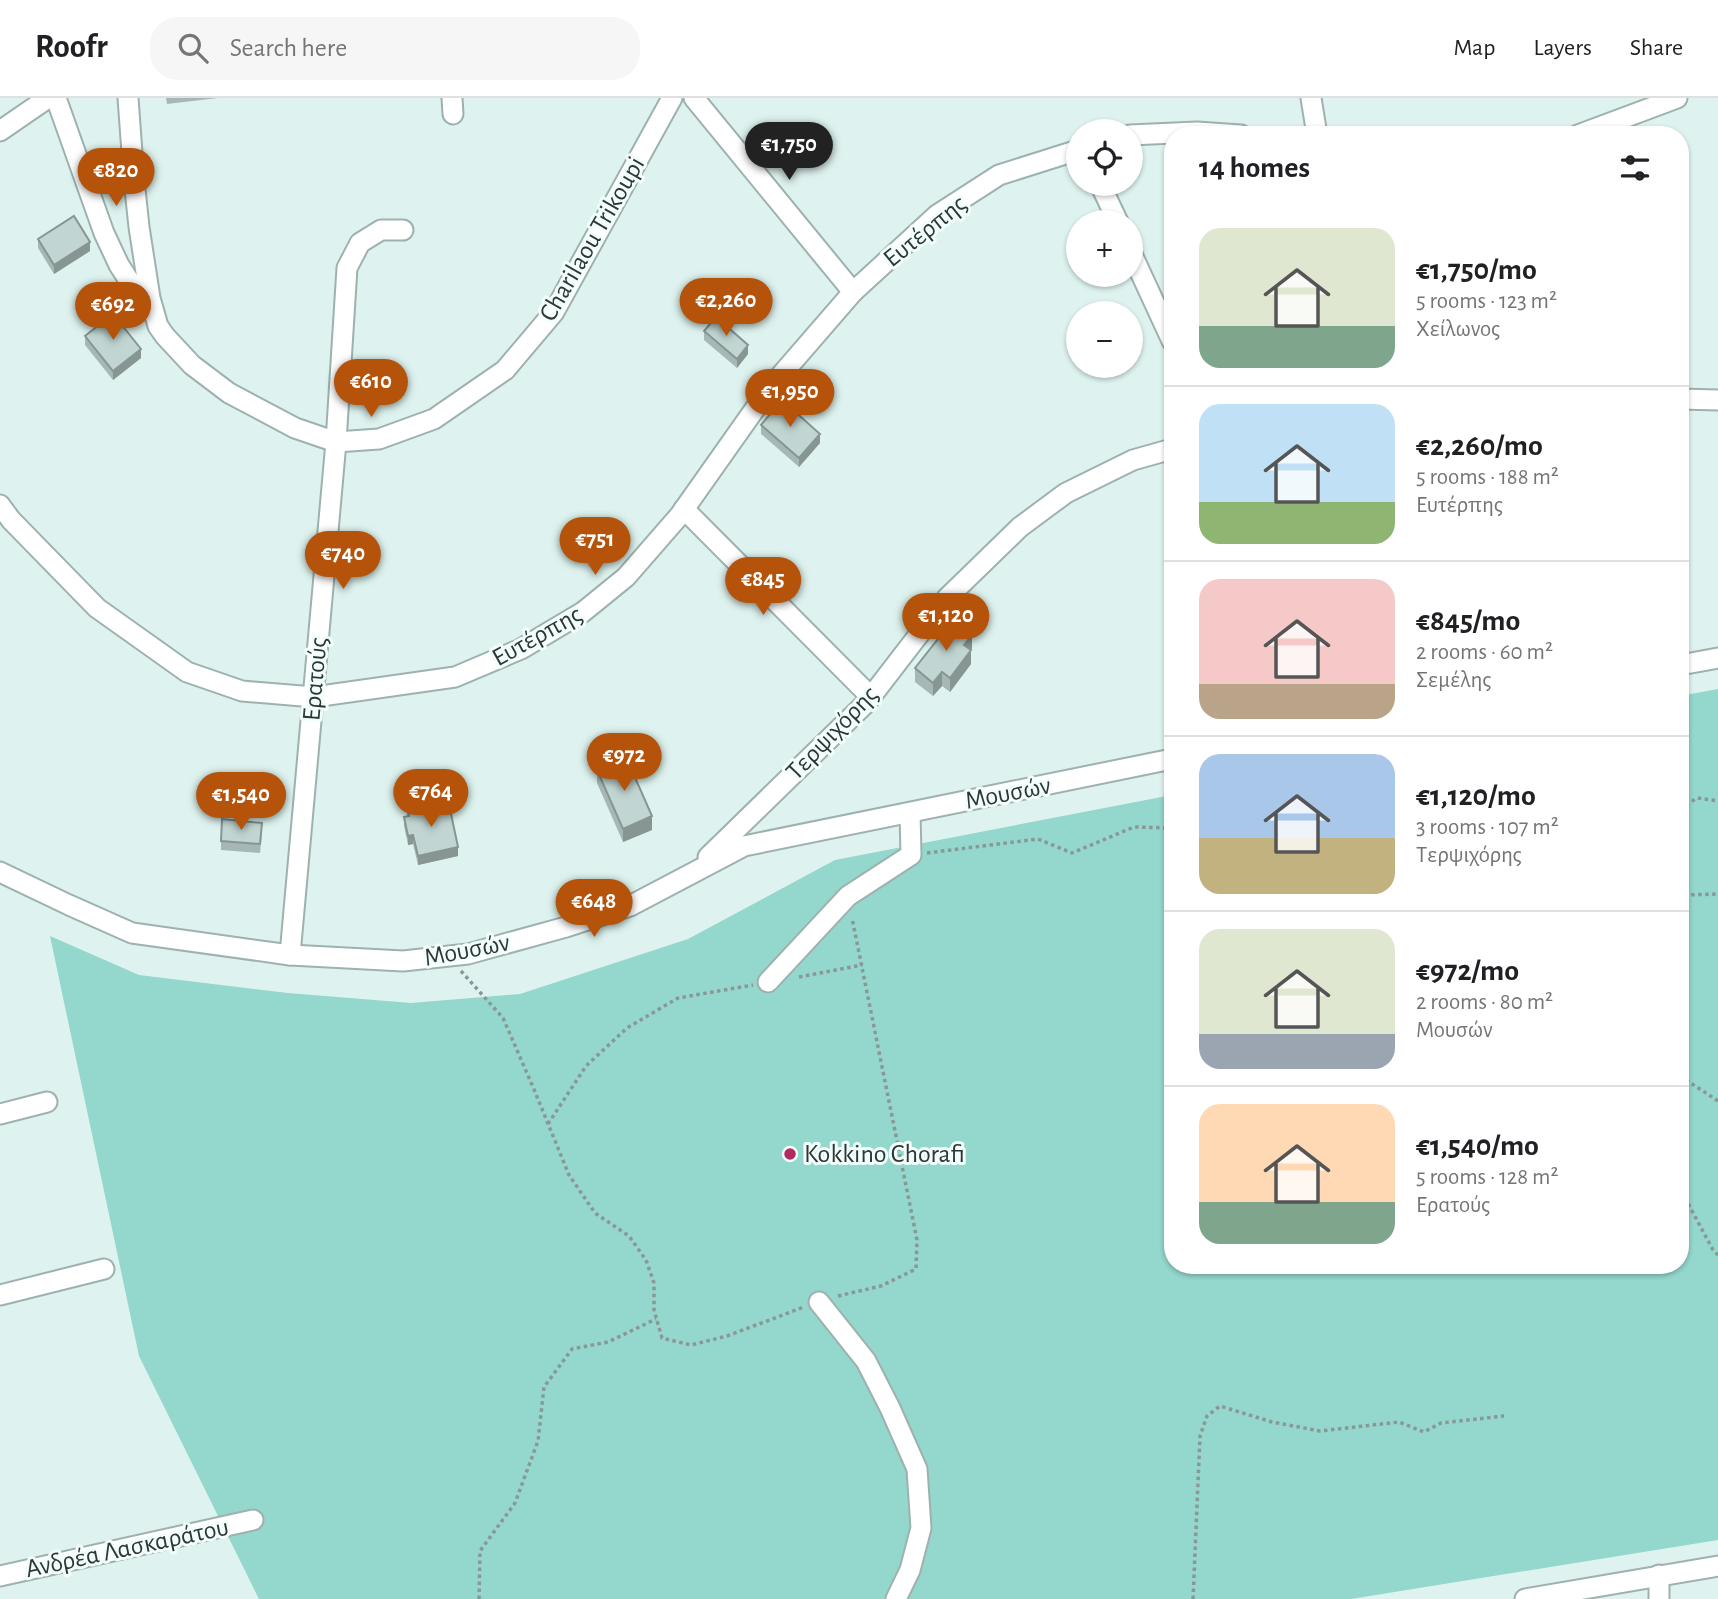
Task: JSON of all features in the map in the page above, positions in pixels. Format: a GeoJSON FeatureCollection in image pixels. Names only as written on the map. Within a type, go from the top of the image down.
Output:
{"type":"FeatureCollection","features":[{"type":"Feature","properties":{"kind":"street"},"geometry":{"type":"LineString","coordinates":[[0,131],[48,98]]}},
{"type":"Feature","properties":{"kind":"street"},"geometry":{"type":"LineString","coordinates":[[56,98],[104,233],[119,265],[158,326]]}},
{"type":"Feature","properties":{"kind":"street","name":"Charilaou Trikoupi"},"geometry":{"type":"LineString","coordinates":[[128,98],[139,227],[150,298],[158,326],[164,336],[192,365],[229,393],[295,428],[336,442],[379,439],[434,419],[505,370],[554,312],[672,98]]}},
{"type":"Feature","properties":{"kind":"street"},"geometry":{"type":"LineString","coordinates":[[694,98],[853,292]]}},
{"type":"Feature","properties":{"kind":"street"},"geometry":{"type":"LineString","coordinates":[[1311,98],[1316,126]]}},
{"type":"Feature","properties":{"kind":"street"},"geometry":{"type":"LineString","coordinates":[[1602,126],[1677,98]]}},
{"type":"Feature","properties":{"kind":"street"},"geometry":{"type":"LineString","coordinates":[[1143,134],[1164,133]]}},
{"type":"Feature","properties":{"kind":"street","name":"Ευτέρπης"},"geometry":{"type":"LineString","coordinates":[[0,505],[11,520],[97,608],[187,672],[242,691],[314,697],[455,677],[521,649],[583,612],[626,578],[684,509],[769,389],[853,292],[937,215],[999,175],[1066,154]]}},
{"type":"Feature","properties":{"kind":"street","name":"Ερατούς"},"geometry":{"type":"LineString","coordinates":[[290,955],[336,442],[347,268],[360,243],[381,230],[403,230]]}},
{"type":"Feature","properties":{"kind":"street"},"geometry":{"type":"LineString","coordinates":[[1143,278],[1164,324]]}},
{"type":"Feature","properties":{"kind":"street"},"geometry":{"type":"LineString","coordinates":[[1689,399],[1718,400]]}},
{"type":"Feature","properties":{"kind":"street","name":"Τερψιχόρης"},"geometry":{"type":"LineString","coordinates":[[689,874],[741,837],[871,697],[947,598],[1020,527],[1066,493],[1133,460],[1164,451]]}},
{"type":"Feature","properties":{"kind":"street"},"geometry":{"type":"LineString","coordinates":[[684,509],[871,697]]}},
{"type":"Feature","properties":{"kind":"street"},"geometry":{"type":"LineString","coordinates":[[1689,663],[1718,658]]}},
{"type":"Feature","properties":{"kind":"street","name":"Μουσών"},"geometry":{"type":"LineString","coordinates":[[741,837],[910,813],[1164,762]]}},
{"type":"Feature","properties":{"kind":"street"},"geometry":{"type":"LineString","coordinates":[[768,982],[848,896],[911,855],[910,813]]}},
{"type":"Feature","properties":{"kind":"street","name":"Μουσών"},"geometry":{"type":"LineString","coordinates":[[4,882],[132,933],[290,955],[403,961],[468,954],[566,927],[630,906],[689,874]]}},
{"type":"Feature","properties":{"kind":"street"},"geometry":{"type":"LineString","coordinates":[[0,1114],[47,1102]]}},
{"type":"Feature","properties":{"kind":"street"},"geometry":{"type":"LineString","coordinates":[[0,1295],[104,1269]]}},
{"type":"Feature","properties":{"kind":"street"},"geometry":{"type":"LineString","coordinates":[[818,1302],[866,1361],[917,1469],[921,1528],[910,1570],[896,1599]]}},
{"type":"Feature","properties":{"kind":"street","name":"Ανδρέα Λασκαράτου"},"geometry":{"type":"LineString","coordinates":[[0,1576],[253,1520]]}},
{"type":"Feature","properties":{"kind":"street"},"geometry":{"type":"LineString","coordinates":[[1525,1599],[1718,1566]]}},
{"type":"Feature","properties":{"kind":"street"},"geometry":{"type":"LineString","coordinates":[[1659,1575],[1659,1599]]}},
{"type":"Feature","properties":{"kind":"path"},"geometry":{"type":"LineString","coordinates":[[1689,803],[1697,798],[1718,801]]}},
{"type":"Feature","properties":{"kind":"path"},"geometry":{"type":"LineString","coordinates":[[911,855],[1038,839],[1072,853],[1134,827],[1164,828]]}},
{"type":"Feature","properties":{"kind":"path"},"geometry":{"type":"LineString","coordinates":[[1689,895],[1718,894]]}},
{"type":"Feature","properties":{"kind":"path"},"geometry":{"type":"LineString","coordinates":[[447,956],[503,1018],[569,1175],[595,1213],[629,1236],[646,1260],[654,1283],[654,1310],[662,1338],[691,1345],[727,1336],[818,1302],[881,1286],[916,1269],[917,1240],[848,896]]}},
{"type":"Feature","properties":{"kind":"path"},"geometry":{"type":"LineString","coordinates":[[548,1124],[586,1066],[627,1028],[678,998],[862,965]]}},
{"type":"Feature","properties":{"kind":"path"},"geometry":{"type":"LineString","coordinates":[[1689,1082],[1718,1101]]}},
{"type":"Feature","properties":{"kind":"path"},"geometry":{"type":"LineString","coordinates":[[1689,1205],[1718,1255]]}},
{"type":"Feature","properties":{"kind":"path"},"geometry":{"type":"LineString","coordinates":[[480,1599],[480,1551],[515,1503],[538,1441],[544,1387],[572,1349],[608,1342],[656,1319]]}},
{"type":"Feature","properties":{"kind":"path"},"geometry":{"type":"LineString","coordinates":[[1193,1599],[1200,1436],[1207,1416],[1220,1406],[1272,1422],[1320,1431],[1399,1422],[1424,1432],[1441,1423],[1504,1416]]}},
{"type":"Feature","properties":{"kind":"green space"},"geometry":{"type":"Polygon","coordinates":[[[1718,689],[1718,1540],[1351,1599],[259,1599],[139,1356],[50,936],[139,975],[288,993],[411,1003],[520,994],[688,939],[835,860],[1164,797],[1164,1274],[1689,1274],[1689,694],[1718,689]]]}},
{"type":"Feature","properties":{"kind":"building"},"geometry":{"type":"Polygon","coordinates":[[[74,216],[90,242],[54,265],[38,239],[74,216]]]}},
{"type":"Feature","properties":{"kind":"building"},"geometry":{"type":"Polygon","coordinates":[[[113,314],[141,349],[113,371],[85,336],[113,314]]]}},
{"type":"Feature","properties":{"kind":"building"},"geometry":{"type":"Polygon","coordinates":[[[716,317],[748,345],[737,359],[704,331],[716,317]]]}},
{"type":"Feature","properties":{"kind":"building"},"geometry":{"type":"Polygon","coordinates":[[[782,400],[820,434],[799,458],[761,425],[782,400]]]}},
{"type":"Feature","properties":{"kind":"building"},"geometry":{"type":"Polygon","coordinates":[[[953,620],[972,635],[964,645],[971,650],[950,678],[942,672],[933,683],[915,668],[953,620]]]}},
{"type":"Feature","properties":{"kind":"building"},"geometry":{"type":"Polygon","coordinates":[[[626,757],[652,816],[623,829],[597,770],[626,757]]]}},
{"type":"Feature","properties":{"kind":"building"},"geometry":{"type":"Polygon","coordinates":[[[423,803],[423,806],[428,805],[429,809],[435,808],[436,812],[450,809],[458,847],[418,856],[413,835],[408,836],[404,817],[409,816],[407,806],[423,803]]]}},
{"type":"Feature","properties":{"kind":"building"},"geometry":{"type":"Polygon","coordinates":[[[222,819],[262,823],[260,844],[221,841],[222,819]]]}},
{"type":"Feature","properties":{"kind":"place","name":"Kokkino Chorafi"},"geometry":{"type":"Point","coordinates":[790,1154]}}]}
